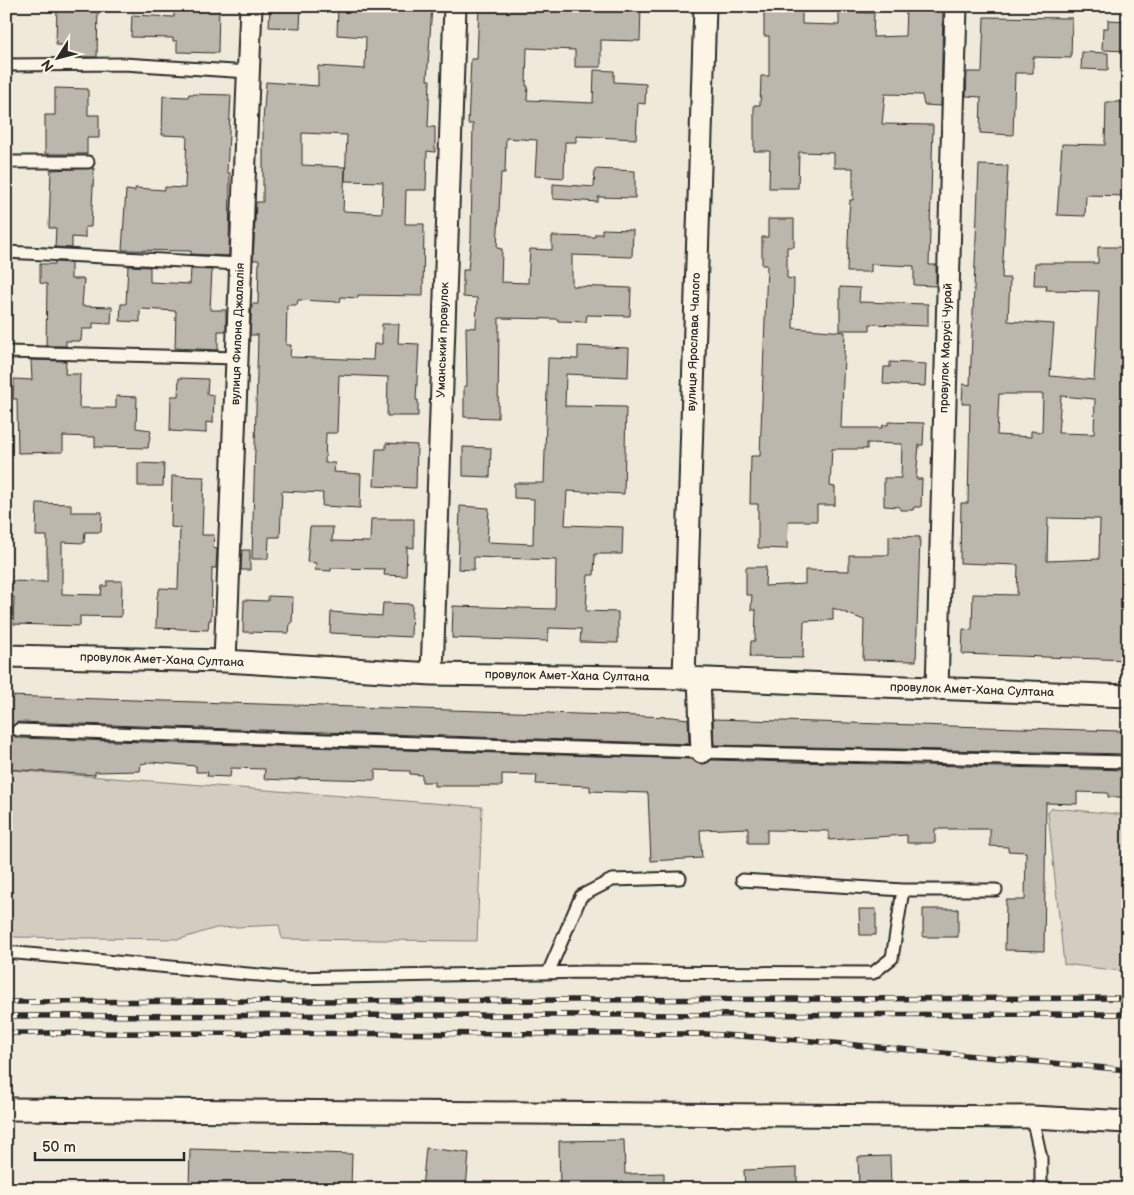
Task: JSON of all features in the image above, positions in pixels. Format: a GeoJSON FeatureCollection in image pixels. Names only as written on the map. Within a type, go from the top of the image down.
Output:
{"type":"FeatureCollection","features":[{"type":"Feature","properties":{"kind":"street","name":"вулиця Филона Джалалія"},"geometry":{"type":"LineString","coordinates":[[225,661],[251,6]]}},
{"type":"Feature","properties":{"kind":"street","name":"Уманський провулок"},"geometry":{"type":"LineString","coordinates":[[432,674],[456,6]]}},
{"type":"Feature","properties":{"kind":"street","name":"вулиця Ярослава Чалого"},"geometry":{"type":"LineString","coordinates":[[702,752],[691,678],[705,6]]}},
{"type":"Feature","properties":{"kind":"street","name":"провулок Марусі Чурай"},"geometry":{"type":"LineString","coordinates":[[937,689],[956,6]]}},
{"type":"Feature","properties":{"kind":"street","name":"провулок Амет-Хана Султана"},"geometry":{"type":"LineString","coordinates":[[6,656],[225,661],[432,674],[691,678],[1128,696]]}},
{"type":"Feature","properties":{"kind":"street"},"geometry":{"type":"LineString","coordinates":[[6,1109],[1032,1117],[1128,1122]]}},
{"type":"Feature","properties":{"kind":"lane"},"geometry":{"type":"LineString","coordinates":[[6,65],[124,64],[249,72]]}},
{"type":"Feature","properties":{"kind":"lane"},"geometry":{"type":"LineString","coordinates":[[6,162],[88,162]]}},
{"type":"Feature","properties":{"kind":"lane"},"geometry":{"type":"LineString","coordinates":[[6,252],[240,264]]}},
{"type":"Feature","properties":{"kind":"lane"},"geometry":{"type":"LineString","coordinates":[[6,352],[238,358]]}},
{"type":"Feature","properties":{"kind":"lane"},"geometry":{"type":"LineString","coordinates":[[18,730],[702,752],[1128,762]]}},
{"type":"Feature","properties":{"kind":"lane"},"geometry":{"type":"LineString","coordinates":[[548,973],[582,896],[612,880],[680,878]]}},
{"type":"Feature","properties":{"kind":"lane"},"geometry":{"type":"LineString","coordinates":[[742,880],[903,890],[996,890]]}},
{"type":"Feature","properties":{"kind":"lane"},"geometry":{"type":"LineString","coordinates":[[6,952],[291,978],[548,973],[873,972],[892,958],[903,890]]}},
{"type":"Feature","properties":{"kind":"lane"},"geometry":{"type":"LineString","coordinates":[[1032,1117],[1041,1158],[1041,1189]]}},
{"type":"Feature","properties":{"kind":"shaded area"},"geometry":{"type":"Polygon","coordinates":[[[11,770],[482,807],[477,941],[282,939],[279,925],[216,928],[180,939],[6,937],[6,833],[11,770]]]}},
{"type":"Feature","properties":{"kind":"shaded area"},"geometry":{"type":"Polygon","coordinates":[[[1052,808],[1128,815],[1128,972],[1064,964],[1048,813],[1052,808]]]}},
{"type":"Feature","properties":{"kind":"building"},"geometry":{"type":"Polygon","coordinates":[[[57,6],[98,6],[97,57],[62,57],[62,45],[56,45],[57,6]]]}},
{"type":"Feature","properties":{"kind":"building"},"geometry":{"type":"Polygon","coordinates":[[[174,6],[219,6],[218,53],[177,52],[177,41],[173,41],[173,38],[131,37],[132,15],[174,17],[174,6]]]}},
{"type":"Feature","properties":{"kind":"building"},"geometry":{"type":"Polygon","coordinates":[[[270,6],[301,6],[300,28],[269,27],[270,6]]]}},
{"type":"Feature","properties":{"kind":"building"},"geometry":{"type":"Polygon","coordinates":[[[338,6],[432,6],[427,80],[430,80],[428,127],[435,127],[435,152],[427,151],[426,190],[406,190],[405,224],[424,224],[423,296],[358,295],[358,298],[341,297],[340,302],[298,300],[297,305],[287,305],[286,345],[291,345],[290,357],[373,360],[374,344],[382,344],[382,324],[399,324],[398,343],[419,344],[416,400],[418,400],[418,416],[387,416],[388,377],[339,375],[337,433],[326,433],[325,463],[335,463],[334,472],[361,474],[360,508],[322,506],[323,493],[282,491],[280,537],[269,537],[268,559],[252,559],[258,335],[250,335],[252,304],[258,304],[259,260],[253,260],[256,202],[263,202],[263,121],[266,82],[318,86],[318,66],[365,69],[366,37],[337,35],[338,6]],[[302,133],[302,165],[345,167],[343,211],[382,213],[383,182],[345,181],[347,135],[302,133]]]}},
{"type":"Feature","properties":{"kind":"building"},"geometry":{"type":"Polygon","coordinates":[[[479,6],[553,10],[553,6],[641,6],[640,41],[601,40],[601,67],[575,67],[575,50],[527,48],[527,100],[593,103],[594,70],[614,71],[614,82],[646,84],[645,104],[638,103],[636,139],[576,136],[576,142],[565,142],[564,178],[535,176],[537,140],[506,138],[505,173],[501,173],[497,248],[502,249],[501,282],[528,283],[530,249],[552,250],[552,236],[595,237],[595,234],[602,234],[602,229],[633,230],[632,257],[572,255],[572,286],[631,288],[630,316],[587,315],[586,322],[558,321],[558,319],[499,318],[498,418],[464,417],[464,386],[467,386],[466,327],[476,328],[477,298],[463,297],[463,270],[468,270],[471,239],[473,124],[468,124],[471,59],[477,59],[479,6]]]}},
{"type":"Feature","properties":{"kind":"building"},"geometry":{"type":"Polygon","coordinates":[[[906,7],[943,8],[941,106],[924,105],[922,95],[885,94],[882,124],[933,125],[929,265],[936,265],[936,286],[914,285],[914,266],[871,264],[871,272],[847,272],[850,200],[853,200],[853,168],[834,168],[834,153],[799,152],[798,188],[769,188],[770,151],[754,151],[754,105],[760,105],[761,76],[769,76],[769,36],[764,36],[764,11],[802,12],[802,24],[839,25],[839,12],[874,13],[873,37],[905,36],[906,7]]]}},
{"type":"Feature","properties":{"kind":"building"},"geometry":{"type":"Polygon","coordinates":[[[984,17],[1072,18],[1071,58],[1033,57],[1033,73],[1015,73],[1013,135],[980,133],[981,97],[966,96],[967,72],[982,72],[984,17]]]}},
{"type":"Feature","properties":{"kind":"building"},"geometry":{"type":"Polygon","coordinates":[[[1108,20],[1128,21],[1128,51],[1102,50],[1103,28],[1108,28],[1108,20]]]}},
{"type":"Feature","properties":{"kind":"building"},"geometry":{"type":"Polygon","coordinates":[[[1082,52],[1108,53],[1108,70],[1081,69],[1082,52]]]}},
{"type":"Feature","properties":{"kind":"building"},"geometry":{"type":"Polygon","coordinates":[[[55,88],[88,89],[88,115],[99,115],[99,138],[87,138],[87,154],[45,154],[45,115],[55,115],[55,88]]]}},
{"type":"Feature","properties":{"kind":"building"},"geometry":{"type":"Polygon","coordinates":[[[189,94],[231,95],[227,172],[230,173],[229,256],[191,254],[191,251],[122,250],[126,190],[135,191],[135,188],[165,190],[165,187],[185,188],[187,136],[162,135],[163,96],[188,97],[189,94]]]}},
{"type":"Feature","properties":{"kind":"building"},"geometry":{"type":"Polygon","coordinates":[[[1106,102],[1128,102],[1128,196],[1086,195],[1085,216],[1057,215],[1062,144],[1105,145],[1106,102]]]}},
{"type":"Feature","properties":{"kind":"building"},"geometry":{"type":"Polygon","coordinates":[[[979,165],[1008,166],[1002,278],[1010,278],[1008,321],[1054,324],[1050,376],[1094,380],[1099,291],[1046,290],[1047,285],[1034,285],[1035,263],[1098,263],[1098,247],[1128,247],[1128,660],[962,654],[963,629],[972,630],[973,594],[1017,595],[1018,565],[960,563],[961,503],[968,503],[970,404],[962,404],[963,384],[970,385],[979,165]],[[999,394],[997,435],[1031,437],[1031,431],[1042,432],[1043,394],[999,394]],[[1061,396],[1058,433],[1094,434],[1095,399],[1061,396]],[[1048,518],[1047,561],[1099,559],[1100,519],[1048,518]]]}},
{"type":"Feature","properties":{"kind":"building"},"geometry":{"type":"Polygon","coordinates":[[[94,168],[91,227],[85,227],[85,238],[72,237],[72,248],[55,247],[56,228],[49,228],[51,170],[94,168]]]}},
{"type":"Feature","properties":{"kind":"building"},"geometry":{"type":"Polygon","coordinates":[[[595,169],[635,171],[635,198],[598,197],[598,202],[553,199],[553,184],[594,187],[595,169]]]}},
{"type":"Feature","properties":{"kind":"building"},"geometry":{"type":"Polygon","coordinates":[[[768,219],[794,219],[794,247],[787,247],[787,278],[794,279],[793,328],[845,332],[841,428],[882,428],[883,425],[888,425],[888,422],[924,423],[923,445],[919,445],[916,479],[922,479],[921,507],[914,507],[913,510],[900,510],[900,507],[884,506],[884,478],[901,478],[902,444],[867,443],[867,449],[832,449],[830,486],[835,487],[835,505],[817,505],[817,521],[788,521],[787,549],[758,548],[758,504],[750,504],[751,456],[760,456],[767,265],[762,265],[762,237],[768,237],[768,219]]]}},
{"type":"Feature","properties":{"kind":"building"},"geometry":{"type":"Polygon","coordinates":[[[55,262],[71,263],[71,279],[84,279],[82,306],[112,307],[111,324],[93,323],[93,329],[82,329],[81,341],[66,341],[66,346],[46,346],[47,284],[40,283],[40,264],[55,264],[55,262]]]}},
{"type":"Feature","properties":{"kind":"building"},"geometry":{"type":"Polygon","coordinates":[[[128,266],[150,267],[150,282],[190,284],[191,269],[212,270],[210,310],[226,310],[226,331],[218,331],[218,350],[175,348],[176,311],[142,309],[140,311],[140,322],[120,321],[121,304],[126,304],[128,266]]]}},
{"type":"Feature","properties":{"kind":"building"},"geometry":{"type":"Polygon","coordinates":[[[840,287],[860,288],[859,302],[928,304],[928,326],[870,324],[870,330],[840,330],[840,287]]]}},
{"type":"Feature","properties":{"kind":"building"},"geometry":{"type":"Polygon","coordinates":[[[578,346],[629,348],[628,377],[566,374],[565,406],[626,407],[624,494],[567,491],[565,525],[623,527],[622,554],[595,554],[594,575],[588,575],[586,611],[618,612],[618,643],[580,642],[581,629],[549,628],[548,641],[452,638],[453,606],[555,609],[556,560],[474,557],[474,570],[458,569],[460,506],[489,508],[487,542],[533,544],[534,499],[514,498],[514,483],[544,483],[548,358],[578,359],[578,346]]]}},
{"type":"Feature","properties":{"kind":"building"},"geometry":{"type":"Polygon","coordinates":[[[31,360],[66,361],[65,374],[80,374],[79,408],[116,408],[116,396],[137,397],[136,428],[151,430],[148,448],[95,447],[95,437],[63,436],[63,452],[18,453],[17,399],[13,399],[14,379],[32,380],[31,360]]]}},
{"type":"Feature","properties":{"kind":"building"},"geometry":{"type":"Polygon","coordinates":[[[890,362],[926,364],[925,386],[883,384],[884,367],[890,367],[890,362]]]}},
{"type":"Feature","properties":{"kind":"building"},"geometry":{"type":"Polygon","coordinates":[[[179,378],[208,379],[207,394],[214,395],[213,423],[206,422],[206,433],[170,431],[171,396],[178,396],[179,378]]]}},
{"type":"Feature","properties":{"kind":"building"},"geometry":{"type":"Polygon","coordinates":[[[386,443],[417,445],[416,488],[374,486],[376,449],[386,449],[386,443]]]}},
{"type":"Feature","properties":{"kind":"building"},"geometry":{"type":"Polygon","coordinates":[[[463,447],[491,448],[490,477],[463,476],[463,447]]]}},
{"type":"Feature","properties":{"kind":"building"},"geometry":{"type":"Polygon","coordinates":[[[138,463],[164,464],[163,486],[138,486],[138,463]]]}},
{"type":"Feature","properties":{"kind":"building"},"geometry":{"type":"Polygon","coordinates":[[[172,476],[204,477],[202,535],[214,535],[213,548],[217,549],[216,568],[212,568],[211,620],[209,620],[208,630],[156,628],[157,597],[160,588],[178,589],[180,528],[171,527],[172,476]]]}},
{"type":"Feature","properties":{"kind":"building"},"geometry":{"type":"Polygon","coordinates":[[[37,503],[71,504],[71,512],[102,512],[101,532],[85,532],[84,543],[62,542],[62,594],[101,595],[102,586],[107,586],[107,581],[122,581],[121,617],[80,616],[80,626],[13,624],[14,597],[7,597],[7,581],[47,582],[47,536],[36,536],[37,503]]]}},
{"type":"Feature","properties":{"kind":"building"},"geometry":{"type":"Polygon","coordinates":[[[371,519],[414,519],[414,548],[407,547],[406,576],[384,575],[385,569],[331,568],[331,571],[315,570],[316,563],[307,562],[310,527],[333,527],[332,541],[370,542],[371,519]]]}},
{"type":"Feature","properties":{"kind":"building"},"geometry":{"type":"Polygon","coordinates":[[[889,536],[920,537],[916,661],[863,660],[864,620],[833,608],[833,620],[804,621],[803,658],[750,657],[751,641],[755,641],[756,610],[751,610],[752,595],[746,595],[746,567],[766,567],[765,586],[805,584],[805,570],[849,571],[849,555],[889,555],[889,536]]]}},
{"type":"Feature","properties":{"kind":"building"},"geometry":{"type":"Polygon","coordinates":[[[242,550],[250,550],[250,570],[241,570],[242,550]]]}},
{"type":"Feature","properties":{"kind":"building"},"geometry":{"type":"Polygon","coordinates":[[[268,596],[293,597],[292,623],[290,623],[289,633],[243,632],[244,600],[268,601],[268,596]]]}},
{"type":"Feature","properties":{"kind":"building"},"geometry":{"type":"Polygon","coordinates":[[[383,603],[412,604],[411,637],[330,633],[331,612],[382,616],[383,603]]]}},
{"type":"Feature","properties":{"kind":"building"},"geometry":{"type":"Polygon","coordinates":[[[6,696],[672,717],[688,719],[689,744],[18,722],[12,726],[11,730],[14,736],[18,738],[692,759],[702,764],[711,760],[1128,770],[1128,797],[1108,797],[1108,793],[1077,792],[1077,804],[1046,803],[1044,951],[1005,950],[1006,900],[1025,900],[1026,852],[1008,851],[1008,847],[990,846],[990,829],[935,829],[935,843],[907,843],[907,835],[829,840],[829,831],[767,830],[767,843],[748,843],[748,828],[700,830],[702,858],[651,861],[648,793],[590,791],[590,786],[536,784],[537,775],[502,774],[502,786],[434,786],[434,782],[422,782],[422,775],[410,774],[410,771],[375,770],[375,780],[298,778],[285,780],[264,779],[265,769],[231,768],[230,777],[207,776],[208,772],[196,772],[196,766],[151,762],[141,764],[140,771],[95,772],[95,775],[6,769],[6,696]]]}},
{"type":"Feature","properties":{"kind":"building"},"geometry":{"type":"Polygon","coordinates":[[[713,719],[1121,731],[1128,732],[1128,754],[714,745],[713,719]]]}},
{"type":"Feature","properties":{"kind":"building"},"geometry":{"type":"Polygon","coordinates":[[[859,909],[876,909],[876,935],[860,935],[859,909]]]}},
{"type":"Feature","properties":{"kind":"building"},"geometry":{"type":"Polygon","coordinates":[[[923,909],[958,909],[958,937],[923,937],[923,909]]]}},
{"type":"Feature","properties":{"kind":"building"},"geometry":{"type":"Polygon","coordinates":[[[624,1140],[625,1174],[664,1173],[664,1189],[560,1189],[559,1141],[624,1140]]]}},
{"type":"Feature","properties":{"kind":"building"},"geometry":{"type":"Polygon","coordinates":[[[426,1148],[469,1153],[466,1189],[422,1189],[426,1148]]]}},
{"type":"Feature","properties":{"kind":"building"},"geometry":{"type":"Polygon","coordinates":[[[190,1149],[352,1154],[351,1189],[189,1189],[190,1149]]]}},
{"type":"Feature","properties":{"kind":"building"},"geometry":{"type":"Polygon","coordinates":[[[890,1156],[891,1189],[859,1189],[858,1157],[890,1156]]]}},
{"type":"Feature","properties":{"kind":"building"},"geometry":{"type":"Polygon","coordinates":[[[797,1168],[797,1189],[745,1189],[744,1170],[797,1168]]]}},
{"type":"Feature","properties":{"kind":"railway"},"geometry":{"type":"LineString","coordinates":[[6,1002],[1128,998]]}},
{"type":"Feature","properties":{"kind":"railway"},"geometry":{"type":"LineString","coordinates":[[6,1016],[1128,1014]]}},
{"type":"Feature","properties":{"kind":"railway"},"geometry":{"type":"LineString","coordinates":[[6,1033],[706,1034],[801,1040],[1128,1070]]}}]}
